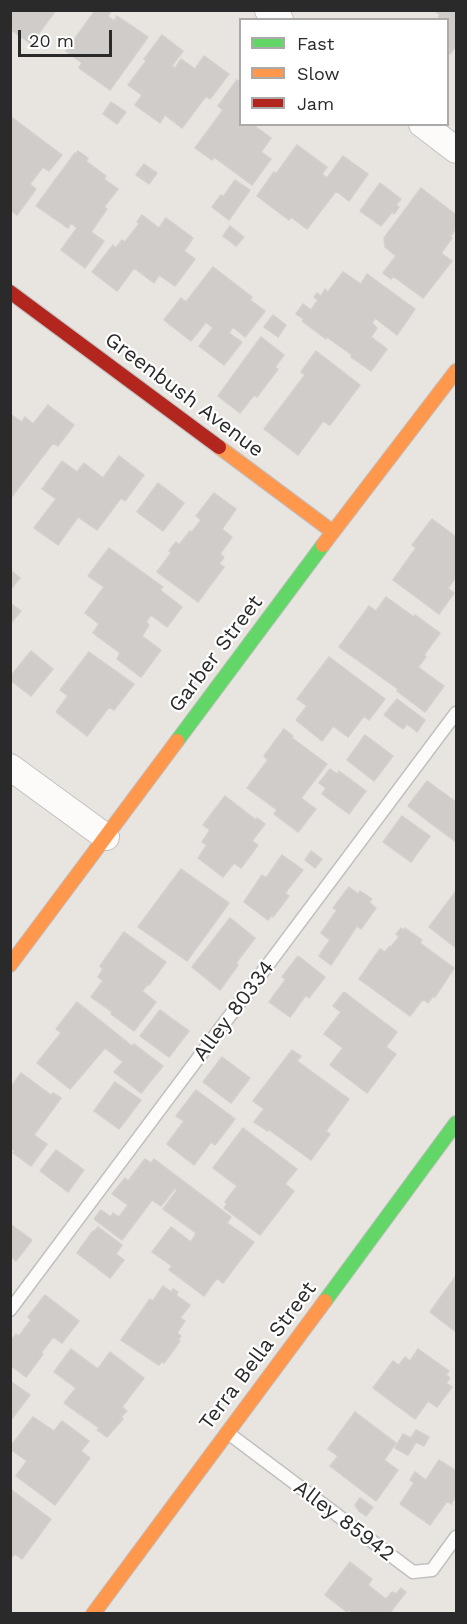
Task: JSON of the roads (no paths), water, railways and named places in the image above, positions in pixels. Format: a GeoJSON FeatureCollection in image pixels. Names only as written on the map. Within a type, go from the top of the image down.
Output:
{"type":"FeatureCollection","features":[{"type":"Feature","properties":{"kind":"street"},"geometry":{"type":"LineString","coordinates":[[425,126],[456,150]]}},
{"type":"Feature","properties":{"kind":"street","name":"Greenbush Avenue"},"geometry":{"type":"LineString","coordinates":[[10,292],[333,532]]}},
{"type":"Feature","properties":{"kind":"street","name":"Garber Street"},"geometry":{"type":"LineString","coordinates":[[10,965],[456,371]]}},
{"type":"Feature","properties":{"kind":"street"},"geometry":{"type":"LineString","coordinates":[[10,767],[106,837]]}},
{"type":"Feature","properties":{"kind":"street","name":"Terra Bella Street"},"geometry":{"type":"LineString","coordinates":[[93,1614],[456,1123]]}},
{"type":"Feature","properties":{"kind":"lane","name":"Alley 80334"},"geometry":{"type":"LineString","coordinates":[[10,1310],[456,713]]}},
{"type":"Feature","properties":{"kind":"lane","name":"Alley 85942"},"geometry":{"type":"LineString","coordinates":[[227,1432],[412,1572],[432,1570],[456,1537]]}}]}
